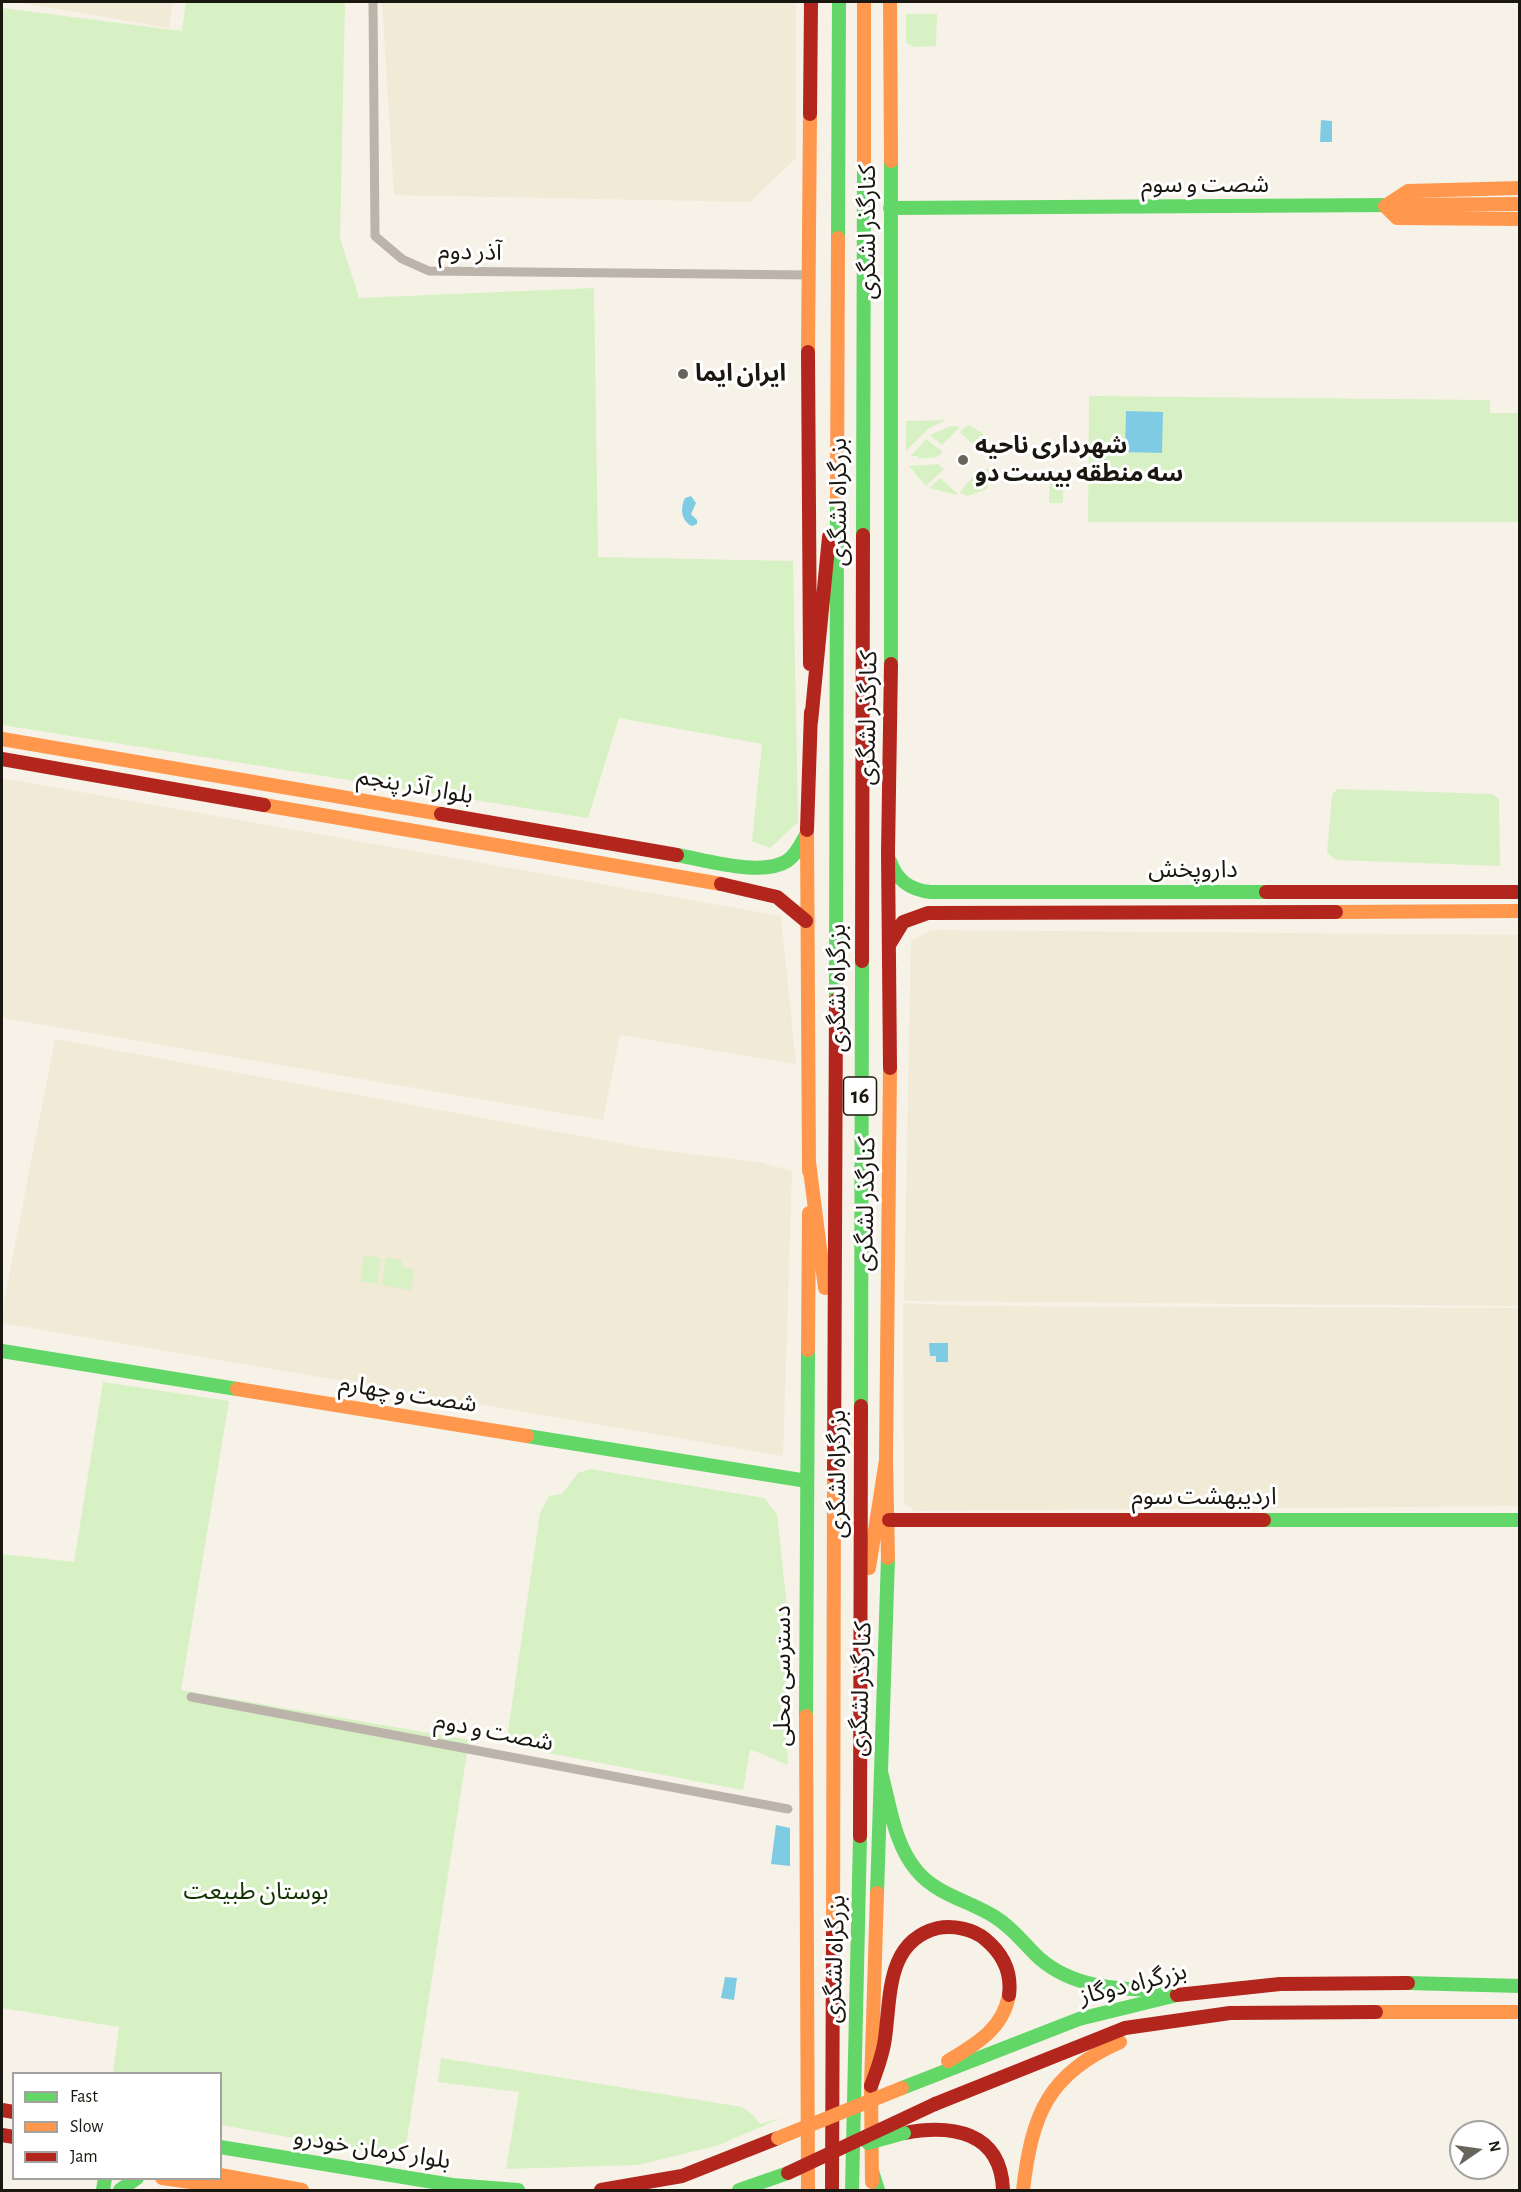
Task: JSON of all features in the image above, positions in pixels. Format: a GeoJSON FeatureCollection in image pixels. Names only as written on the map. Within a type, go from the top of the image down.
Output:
{"type":"FeatureCollection","features":[{"type":"Feature","properties":{"kind":"main road"},"geometry":{"type":"LineString","coordinates":[[811,2],[807,489],[811,722]]}},
{"type":"Feature","properties":{"kind":"main road","name":"بزرگراه لشگری"},"geometry":{"type":"LineString","coordinates":[[832,2190],[839,2]]}},
{"type":"Feature","properties":{"kind":"main road","name":"بزرگراه لشگری"},"geometry":{"type":"LineString","coordinates":[[852,2190],[860,1848],[864,2]]}},
{"type":"Feature","properties":{"kind":"main road","name":"کنارگذر لشگری"},"geometry":{"type":"LineString","coordinates":[[872,2190],[871,2086],[889,1520],[886,1460],[890,1087],[888,853],[893,568],[890,2]]}},
{"type":"Feature","properties":{"kind":"main road"},"geometry":{"type":"LineString","coordinates":[[1520,188],[1408,191],[1385,206],[1397,218],[1520,219]]}},
{"type":"Feature","properties":{"kind":"main road","name":"شصت و سوم"},"geometry":{"type":"LineString","coordinates":[[890,208],[1520,204]]}},
{"type":"Feature","properties":{"kind":"main road"},"geometry":{"type":"LineString","coordinates":[[835,1381],[809,1161],[806,835],[811,722],[824,568],[838,467]]}},
{"type":"Feature","properties":{"kind":"main road","name":"بلوار آذر پنجم"},"geometry":{"type":"LineString","coordinates":[[2,739],[753,868],[776,866],[793,859],[806,835]]}},
{"type":"Feature","properties":{"kind":"main road","name":"بلوار آذر پنجم"},"geometry":{"type":"LineString","coordinates":[[2,759],[748,889],[777,897],[806,921]]}},
{"type":"Feature","properties":{"kind":"main road","name":"داروپخش"},"geometry":{"type":"LineString","coordinates":[[888,853],[894,873],[901,883],[919,892],[1520,892]]}},
{"type":"Feature","properties":{"kind":"main road"},"geometry":{"type":"LineString","coordinates":[[928,913],[924,905],[930,892]]}},
{"type":"Feature","properties":{"kind":"main road","name":"داروپخش"},"geometry":{"type":"LineString","coordinates":[[888,946],[901,921],[912,915],[928,913],[1520,911]]}},
{"type":"Feature","properties":{"kind":"main road","name":"دسترسی محلی"},"geometry":{"type":"LineString","coordinates":[[808,2190],[805,1811],[809,1161]]}},
{"type":"Feature","properties":{"kind":"main road","name":"شصت و چهارم"},"geometry":{"type":"LineString","coordinates":[[2,1351],[807,1480]]}},
{"type":"Feature","properties":{"kind":"main road"},"geometry":{"type":"LineString","coordinates":[[860,1644],[886,1460]]}},
{"type":"Feature","properties":{"kind":"main road","name":"اردیبهشت سوم"},"geometry":{"type":"LineString","coordinates":[[889,1520],[1520,1520]]}},
{"type":"Feature","properties":{"kind":"main road"},"geometry":{"type":"LineString","coordinates":[[881,1772],[904,1850],[917,1870],[934,1887],[995,1917],[1044,1962],[1072,1979],[1105,1989],[1196,1991]]}},
{"type":"Feature","properties":{"kind":"main road"},"geometry":{"type":"LineString","coordinates":[[871,2086],[884,2052],[890,1984],[897,1959],[913,1941],[929,1930],[966,1927],[984,1935],[1002,1953],[1010,1976],[1010,2000],[1000,2022],[981,2041],[902,2088]]}},
{"type":"Feature","properties":{"kind":"main road","name":"بزرگراه دوگاز"},"geometry":{"type":"LineString","coordinates":[[601,2190],[682,2176],[1058,2027],[1136,2002],[1196,1991],[1274,1984],[1520,1986]]}},
{"type":"Feature","properties":{"kind":"main road","name":"بزرگراه دوگاز"},"geometry":{"type":"LineString","coordinates":[[739,2190],[788,2173],[935,2104],[1032,2063],[1125,2028],[1230,2013],[1520,2012]]}},
{"type":"Feature","properties":{"kind":"main road"},"geometry":{"type":"LineString","coordinates":[[1023,2190],[1029,2144],[1040,2113],[1054,2087],[1078,2063],[1105,2048],[1176,2020]]}},
{"type":"Feature","properties":{"kind":"main road"},"geometry":{"type":"LineString","coordinates":[[823,2156],[928,2128],[955,2129],[979,2140],[997,2161],[1003,2190]]}},
{"type":"Feature","properties":{"kind":"main road","name":"بلوار کرمان خودرو"},"geometry":{"type":"LineString","coordinates":[[222,2147],[452,2185],[518,2190]]}},
{"type":"Feature","properties":{"kind":"main road"},"geometry":{"type":"LineString","coordinates":[[872,2171],[878,2190]]}},
{"type":"Feature","properties":{"kind":"main road"},"geometry":{"type":"LineString","coordinates":[[222,2175],[302,2190]]}},
{"type":"Feature","properties":{"kind":"main road"},"geometry":{"type":"LineString","coordinates":[[120,2190],[134,2180]]}},
{"type":"Feature","properties":{"kind":"main road"},"geometry":{"type":"LineString","coordinates":[[176,2180],[212,2185],[275,2186]]}},
{"type":"Feature","properties":{"kind":"street","name":"آذر دوم"},"geometry":{"type":"LineString","coordinates":[[373,2],[375,236],[402,259],[429,272],[810,275]]}},
{"type":"Feature","properties":{"kind":"street","name":"شصت و دوم"},"geometry":{"type":"LineString","coordinates":[[191,1696],[788,1809]]}},
{"type":"Feature","properties":{"kind":"shaded area"},"geometry":{"type":"Polygon","coordinates":[[[17,2],[173,2],[169,28],[17,2]]]}},
{"type":"Feature","properties":{"kind":"shaded area"},"geometry":{"type":"Polygon","coordinates":[[[382,2],[796,2],[796,158],[750,202],[394,195],[382,2]]]}},
{"type":"Feature","properties":{"kind":"shaded area"},"geometry":{"type":"Polygon","coordinates":[[[2,778],[781,916],[796,1064],[620,1035],[603,1120],[3,1018],[2,1024],[2,778]]]}},
{"type":"Feature","properties":{"kind":"shaded area"},"geometry":{"type":"Polygon","coordinates":[[[931,930],[1519,935],[1519,1306],[904,1301],[911,941],[931,930]]]}},
{"type":"Feature","properties":{"kind":"shaded area"},"geometry":{"type":"Polygon","coordinates":[[[55,1039],[656,1150],[759,1162],[792,1171],[783,1456],[2,1323],[2,1312],[55,1039]]]}},
{"type":"Feature","properties":{"kind":"shaded area"},"geometry":{"type":"Polygon","coordinates":[[[903,1303],[973,1306],[1519,1308],[1519,1506],[915,1511],[904,1504],[903,1303]]]}},
{"type":"Feature","properties":{"kind":"green space"},"geometry":{"type":"Polygon","coordinates":[[[186,2],[345,2],[340,238],[359,298],[594,288],[598,557],[793,561],[798,822],[770,848],[752,841],[762,744],[619,718],[588,818],[2,725],[2,8],[182,31],[186,2]]]}},
{"type":"Feature","properties":{"kind":"green space"},"geometry":{"type":"Polygon","coordinates":[[[906,14],[937,14],[936,46],[914,47],[906,43],[906,14]]]}},
{"type":"Feature","properties":{"kind":"green space"},"geometry":{"type":"Polygon","coordinates":[[[1089,396],[1490,400],[1490,413],[1519,413],[1519,522],[1088,522],[1089,396]]]}},
{"type":"Feature","properties":{"kind":"green space"},"geometry":{"type":"Polygon","coordinates":[[[946,420],[928,429],[906,451],[906,421],[946,420]]]}},
{"type":"Feature","properties":{"kind":"green space"},"geometry":{"type":"Polygon","coordinates":[[[968,425],[984,434],[975,446],[960,432],[968,425]]]}},
{"type":"Feature","properties":{"kind":"green space"},"geometry":{"type":"Polygon","coordinates":[[[951,426],[960,427],[942,445],[930,435],[951,426]]]}},
{"type":"Feature","properties":{"kind":"green space"},"geometry":{"type":"Polygon","coordinates":[[[926,439],[943,452],[937,457],[918,459],[918,456],[911,456],[926,439]]]}},
{"type":"Feature","properties":{"kind":"green space"},"geometry":{"type":"Polygon","coordinates":[[[938,464],[944,469],[926,486],[909,466],[938,464]]]}},
{"type":"Feature","properties":{"kind":"green space"},"geometry":{"type":"Polygon","coordinates":[[[983,469],[990,469],[987,489],[968,496],[961,494],[960,492],[975,474],[983,473],[983,469]]]}},
{"type":"Feature","properties":{"kind":"green space"},"geometry":{"type":"Polygon","coordinates":[[[1050,476],[1063,477],[1063,503],[1049,503],[1050,476]]]}},
{"type":"Feature","properties":{"kind":"green space"},"geometry":{"type":"Polygon","coordinates":[[[940,478],[958,494],[929,488],[940,478]]]}},
{"type":"Feature","properties":{"kind":"green space"},"geometry":{"type":"Polygon","coordinates":[[[1337,789],[1492,794],[1499,799],[1500,866],[1337,860],[1327,853],[1332,795],[1337,789]]]}},
{"type":"Feature","properties":{"kind":"green space"},"geometry":{"type":"Polygon","coordinates":[[[364,1255],[381,1258],[377,1284],[360,1281],[364,1255]]]}},
{"type":"Feature","properties":{"kind":"green space"},"geometry":{"type":"Polygon","coordinates":[[[386,1258],[402,1260],[401,1267],[414,1269],[411,1290],[382,1285],[386,1258]]]}},
{"type":"Feature","properties":{"kind":"green space","name":"بوستان طبیعت"},"geometry":{"type":"Polygon","coordinates":[[[103,1382],[229,1401],[181,1690],[469,1740],[404,2158],[222,2125],[222,2072],[113,2072],[119,2027],[2,2008],[2,1554],[74,1562],[103,1382]]]}},
{"type":"Feature","properties":{"kind":"green space"},"geometry":{"type":"Polygon","coordinates":[[[590,1469],[764,1498],[777,1514],[788,1616],[785,1717],[788,1765],[750,1749],[743,1790],[506,1745],[540,1513],[549,1496],[562,1494],[578,1473],[590,1469]]]}},
{"type":"Feature","properties":{"kind":"green space"},"geometry":{"type":"Polygon","coordinates":[[[441,2058],[742,2107],[760,2124],[782,2118],[716,2146],[638,2165],[506,2169],[519,2092],[438,2082],[441,2058]]]}},
{"type":"Feature","properties":{"kind":"water"},"geometry":{"type":"Polygon","coordinates":[[[1321,120],[1332,121],[1332,142],[1320,142],[1321,120]]]}},
{"type":"Feature","properties":{"kind":"water"},"geometry":{"type":"Polygon","coordinates":[[[1126,411],[1163,412],[1162,453],[1125,452],[1126,411]]]}},
{"type":"Feature","properties":{"kind":"water"},"geometry":{"type":"Polygon","coordinates":[[[691,496],[696,503],[691,514],[697,520],[697,524],[692,526],[684,518],[682,510],[685,498],[691,496]]]}},
{"type":"Feature","properties":{"kind":"water"},"geometry":{"type":"Polygon","coordinates":[[[929,1343],[948,1343],[948,1362],[936,1362],[936,1356],[930,1356],[929,1343]]]}},
{"type":"Feature","properties":{"kind":"water"},"geometry":{"type":"Polygon","coordinates":[[[776,1825],[790,1828],[790,1866],[771,1864],[776,1825]]]}},
{"type":"Feature","properties":{"kind":"water"},"geometry":{"type":"Polygon","coordinates":[[[725,1977],[737,1978],[734,2000],[721,1998],[725,1977]]]}},
{"type":"Feature","properties":{"kind":"traffic: fast"},"geometry":{"type":"LineString","coordinates":[[838,238],[839,2]]}},
{"type":"Feature","properties":{"kind":"traffic: fast"},"geometry":{"type":"LineString","coordinates":[[891,161],[891,664]]}},
{"type":"Feature","properties":{"kind":"traffic: fast"},"geometry":{"type":"LineString","coordinates":[[863,535],[864,162]]}},
{"type":"Feature","properties":{"kind":"traffic: fast"},"geometry":{"type":"LineString","coordinates":[[890,208],[1392,205]]}},
{"type":"Feature","properties":{"kind":"traffic: fast"},"geometry":{"type":"LineString","coordinates":[[836,1000],[837,501]]}},
{"type":"Feature","properties":{"kind":"traffic: fast"},"geometry":{"type":"LineString","coordinates":[[677,855],[733,866],[763,868],[776,866],[793,856],[806,835]]}},
{"type":"Feature","properties":{"kind":"traffic: fast"},"geometry":{"type":"LineString","coordinates":[[890,861],[896,874],[905,883],[911,887],[931,892],[1266,892]]}},
{"type":"Feature","properties":{"kind":"traffic: fast"},"geometry":{"type":"LineString","coordinates":[[861,1406],[862,961]]}},
{"type":"Feature","properties":{"kind":"traffic: fast"},"geometry":{"type":"LineString","coordinates":[[806,1716],[808,1350]]}},
{"type":"Feature","properties":{"kind":"traffic: fast"},"geometry":{"type":"LineString","coordinates":[[2,1351],[237,1389]]}},
{"type":"Feature","properties":{"kind":"traffic: fast"},"geometry":{"type":"LineString","coordinates":[[527,1436],[807,1481]]}},
{"type":"Feature","properties":{"kind":"traffic: fast"},"geometry":{"type":"LineString","coordinates":[[1264,1520],[1520,1520]]}},
{"type":"Feature","properties":{"kind":"traffic: fast"},"geometry":{"type":"LineString","coordinates":[[877,1893],[888,1558]]}},
{"type":"Feature","properties":{"kind":"traffic: fast"},"geometry":{"type":"LineString","coordinates":[[881,1772],[898,1837],[909,1860],[925,1879],[944,1892],[1001,1921],[1039,1958],[1065,1975],[1079,1981],[1109,1987],[1156,1990]]}},
{"type":"Feature","properties":{"kind":"traffic: fast"},"geometry":{"type":"LineString","coordinates":[[852,2190],[860,1836]]}},
{"type":"Feature","properties":{"kind":"traffic: fast"},"geometry":{"type":"LineString","coordinates":[[1408,1983],[1520,1986]]}},
{"type":"Feature","properties":{"kind":"traffic: fast"},"geometry":{"type":"LineString","coordinates":[[902,2088],[1079,2019],[1177,1995]]}},
{"type":"Feature","properties":{"kind":"traffic: fast"},"geometry":{"type":"LineString","coordinates":[[868,2143],[904,2133]]}},
{"type":"Feature","properties":{"kind":"traffic: fast"},"geometry":{"type":"LineString","coordinates":[[222,2147],[452,2185],[518,2190]]}},
{"type":"Feature","properties":{"kind":"traffic: fast"},"geometry":{"type":"LineString","coordinates":[[872,2171],[878,2190]]}},
{"type":"Feature","properties":{"kind":"traffic: fast"},"geometry":{"type":"LineString","coordinates":[[739,2190],[788,2173]]}},
{"type":"Feature","properties":{"kind":"traffic: fast"},"geometry":{"type":"LineString","coordinates":[[103,2190],[105,2180]]}},
{"type":"Feature","properties":{"kind":"traffic: fast"},"geometry":{"type":"LineString","coordinates":[[120,2190],[134,2180]]}},
{"type":"Feature","properties":{"kind":"traffic: slow"},"geometry":{"type":"LineString","coordinates":[[864,2],[864,162]]}},
{"type":"Feature","properties":{"kind":"traffic: slow"},"geometry":{"type":"LineString","coordinates":[[890,2],[891,161]]}},
{"type":"Feature","properties":{"kind":"traffic: slow"},"geometry":{"type":"LineString","coordinates":[[808,352],[810,114]]}},
{"type":"Feature","properties":{"kind":"traffic: slow"},"geometry":{"type":"LineString","coordinates":[[1520,188],[1408,191],[1385,206],[1397,218],[1520,219]]}},
{"type":"Feature","properties":{"kind":"traffic: slow"},"geometry":{"type":"LineString","coordinates":[[1392,205],[1520,204]]}},
{"type":"Feature","properties":{"kind":"traffic: slow"},"geometry":{"type":"LineString","coordinates":[[837,501],[838,238]]}},
{"type":"Feature","properties":{"kind":"traffic: slow"},"geometry":{"type":"LineString","coordinates":[[2,739],[441,814]]}},
{"type":"Feature","properties":{"kind":"traffic: slow"},"geometry":{"type":"LineString","coordinates":[[264,805],[721,884]]}},
{"type":"Feature","properties":{"kind":"traffic: slow"},"geometry":{"type":"LineString","coordinates":[[807,830],[809,1171]]}},
{"type":"Feature","properties":{"kind":"traffic: slow"},"geometry":{"type":"LineString","coordinates":[[1336,912],[1520,911]]}},
{"type":"Feature","properties":{"kind":"traffic: slow"},"geometry":{"type":"LineString","coordinates":[[888,1558],[886,1460],[890,1068]]}},
{"type":"Feature","properties":{"kind":"traffic: slow"},"geometry":{"type":"LineString","coordinates":[[809,1162],[825,1288]]}},
{"type":"Feature","properties":{"kind":"traffic: slow"},"geometry":{"type":"LineString","coordinates":[[808,1350],[809,1213]]}},
{"type":"Feature","properties":{"kind":"traffic: slow"},"geometry":{"type":"LineString","coordinates":[[237,1389],[527,1436]]}},
{"type":"Feature","properties":{"kind":"traffic: slow"},"geometry":{"type":"LineString","coordinates":[[869,1568],[886,1460]]}},
{"type":"Feature","properties":{"kind":"traffic: slow"},"geometry":{"type":"LineString","coordinates":[[833,1933],[834,1476]]}},
{"type":"Feature","properties":{"kind":"traffic: slow"},"geometry":{"type":"LineString","coordinates":[[806,1716],[808,2190]]}},
{"type":"Feature","properties":{"kind":"traffic: slow"},"geometry":{"type":"LineString","coordinates":[[872,2182],[871,2086],[877,1893]]}},
{"type":"Feature","properties":{"kind":"traffic: slow"},"geometry":{"type":"LineString","coordinates":[[948,2061],[987,2034],[1001,2017],[1009,1995]]}},
{"type":"Feature","properties":{"kind":"traffic: slow"},"geometry":{"type":"LineString","coordinates":[[1376,2012],[1520,2012]]}},
{"type":"Feature","properties":{"kind":"traffic: slow"},"geometry":{"type":"LineString","coordinates":[[1023,2190],[1032,2140],[1038,2119],[1048,2100],[1075,2068],[1095,2054],[1120,2042]]}},
{"type":"Feature","properties":{"kind":"traffic: slow"},"geometry":{"type":"LineString","coordinates":[[778,2138],[902,2088]]}},
{"type":"Feature","properties":{"kind":"traffic: slow"},"geometry":{"type":"LineString","coordinates":[[222,2175],[302,2190]]}},
{"type":"Feature","properties":{"kind":"traffic: slow"},"geometry":{"type":"LineString","coordinates":[[176,2180],[212,2185],[253,2186]]}},
{"type":"Feature","properties":{"kind":"traffic: jam"},"geometry":{"type":"LineString","coordinates":[[810,114],[811,2]]}},
{"type":"Feature","properties":{"kind":"traffic: jam"},"geometry":{"type":"LineString","coordinates":[[808,352],[810,664]]}},
{"type":"Feature","properties":{"kind":"traffic: jam"},"geometry":{"type":"LineString","coordinates":[[862,961],[863,535]]}},
{"type":"Feature","properties":{"kind":"traffic: jam"},"geometry":{"type":"LineString","coordinates":[[811,722],[829,537]]}},
{"type":"Feature","properties":{"kind":"traffic: jam"},"geometry":{"type":"LineString","coordinates":[[890,1068],[888,853],[891,664]]}},
{"type":"Feature","properties":{"kind":"traffic: jam"},"geometry":{"type":"LineString","coordinates":[[807,830],[811,712]]}},
{"type":"Feature","properties":{"kind":"traffic: jam"},"geometry":{"type":"LineString","coordinates":[[2,759],[264,805]]}},
{"type":"Feature","properties":{"kind":"traffic: jam"},"geometry":{"type":"LineString","coordinates":[[441,814],[677,855]]}},
{"type":"Feature","properties":{"kind":"traffic: jam"},"geometry":{"type":"LineString","coordinates":[[721,884],[777,897],[806,921]]}},
{"type":"Feature","properties":{"kind":"traffic: jam"},"geometry":{"type":"LineString","coordinates":[[1266,892],[1520,892]]}},
{"type":"Feature","properties":{"kind":"traffic: jam"},"geometry":{"type":"LineString","coordinates":[[889,945],[903,922],[928,913],[1336,912]]}},
{"type":"Feature","properties":{"kind":"traffic: jam"},"geometry":{"type":"LineString","coordinates":[[834,1476],[836,1000]]}},
{"type":"Feature","properties":{"kind":"traffic: jam"},"geometry":{"type":"LineString","coordinates":[[860,1836],[861,1406]]}},
{"type":"Feature","properties":{"kind":"traffic: jam"},"geometry":{"type":"LineString","coordinates":[[889,1520],[1264,1520]]}},
{"type":"Feature","properties":{"kind":"traffic: jam"},"geometry":{"type":"LineString","coordinates":[[871,2086],[884,2044],[894,1972],[900,1957],[921,1935],[938,1928],[950,1927],[969,1930],[980,1936],[991,1944],[1001,1957],[1009,1979],[1009,1995]]}},
{"type":"Feature","properties":{"kind":"traffic: jam"},"geometry":{"type":"LineString","coordinates":[[832,2190],[833,1933]]}},
{"type":"Feature","properties":{"kind":"traffic: jam"},"geometry":{"type":"LineString","coordinates":[[1177,1995],[1280,1984],[1408,1983]]}},
{"type":"Feature","properties":{"kind":"traffic: jam"},"geometry":{"type":"LineString","coordinates":[[935,2104],[1125,2028],[1230,2013],[1376,2012]]}},
{"type":"Feature","properties":{"kind":"traffic: jam"},"geometry":{"type":"LineString","coordinates":[[788,2173],[935,2104]]}},
{"type":"Feature","properties":{"kind":"traffic: jam"},"geometry":{"type":"LineString","coordinates":[[2,2110],[12,2112]]}},
{"type":"Feature","properties":{"kind":"traffic: jam"},"geometry":{"type":"LineString","coordinates":[[904,2133],[939,2130],[970,2136],[983,2144],[993,2155],[1000,2170],[1003,2190]]}},
{"type":"Feature","properties":{"kind":"traffic: jam"},"geometry":{"type":"LineString","coordinates":[[2,2135],[12,2137]]}},
{"type":"Feature","properties":{"kind":"traffic: jam"},"geometry":{"type":"LineString","coordinates":[[601,2190],[682,2176],[778,2138]]}},
{"type":"Feature","properties":{"kind":"place","name":"ایران ایما"},"geometry":{"type":"Point","coordinates":[683,374]}},
{"type":"Feature","properties":{"kind":"place","name":"شهرداری ناحیه سه منطقه بیست دو"},"geometry":{"type":"Point","coordinates":[963,460]}}]}
